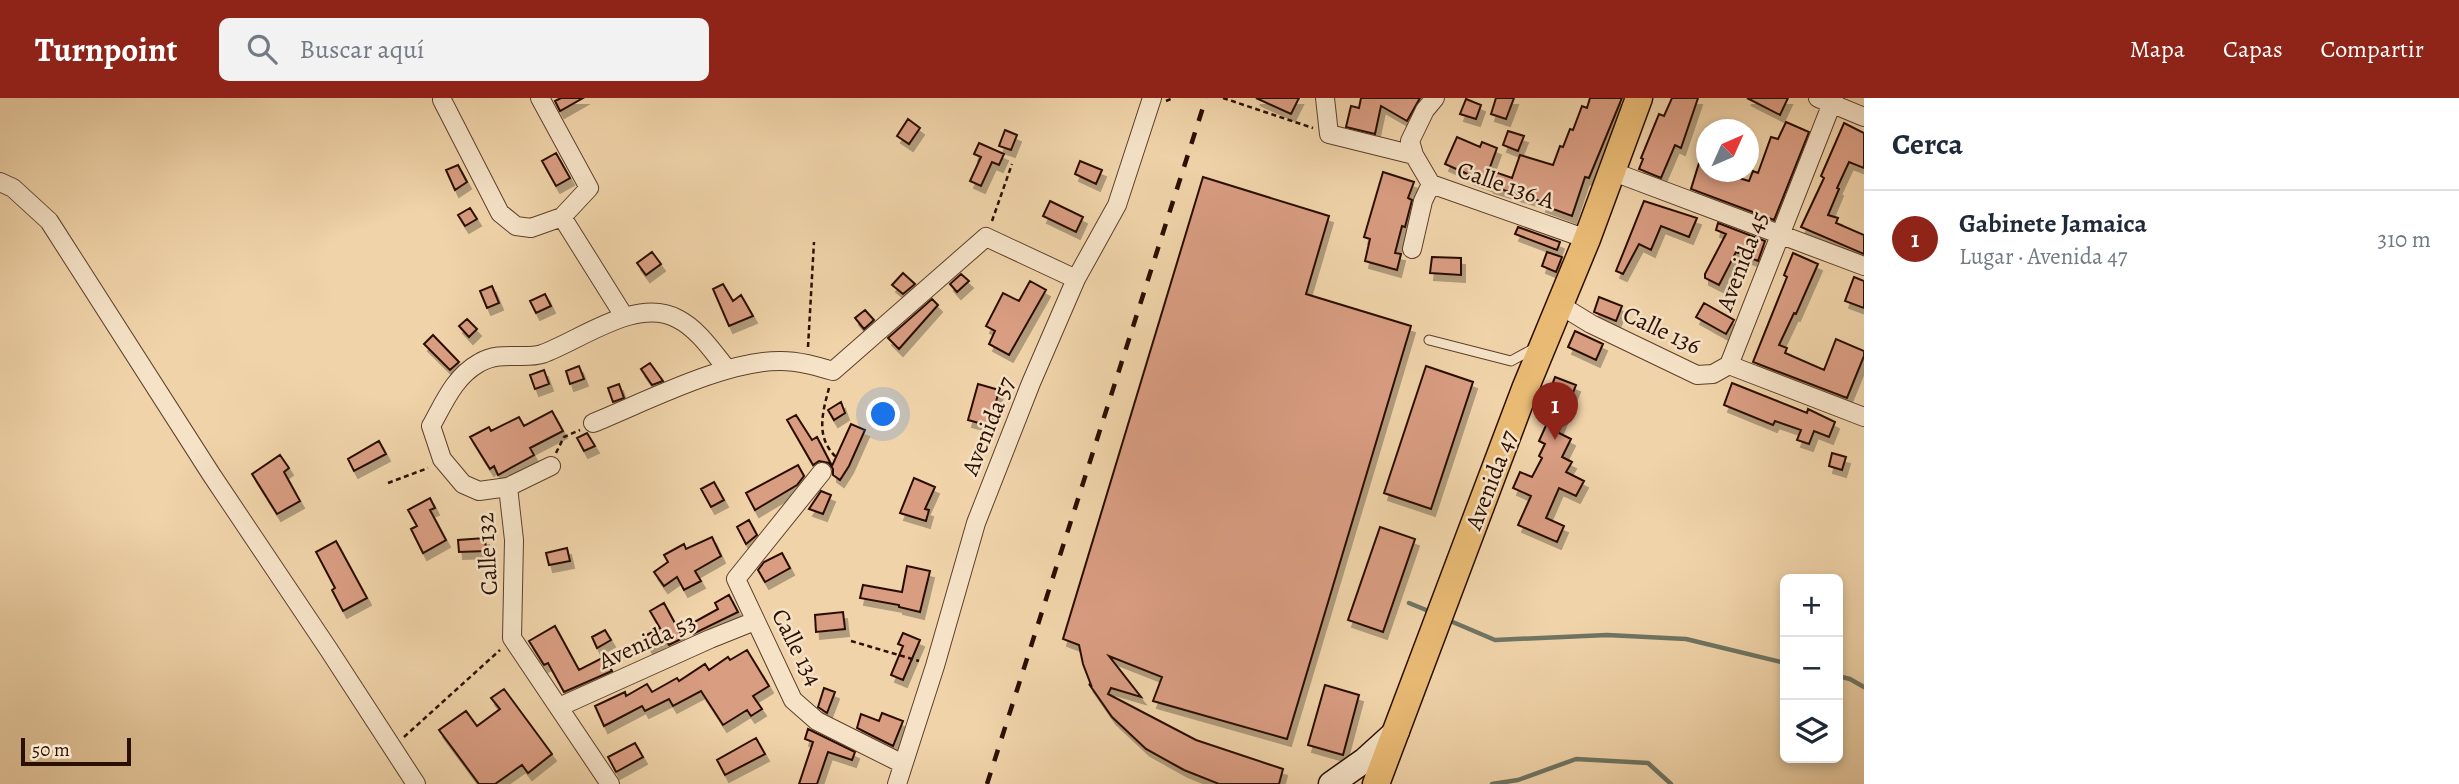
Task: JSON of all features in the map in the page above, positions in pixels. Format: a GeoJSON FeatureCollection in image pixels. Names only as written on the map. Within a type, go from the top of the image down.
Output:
{"type":"FeatureCollection","features":[{"type":"Feature","properties":{"kind":"main road","name":"Avenida 47"},"geometry":{"type":"LineString","coordinates":[[1376,784],[1639,98]]}},
{"type":"Feature","properties":{"kind":"main road"},"geometry":{"type":"LineString","coordinates":[[1331,784],[1365,760],[1397,731]]}},
{"type":"Feature","properties":{"kind":"street"},"geometry":{"type":"LineString","coordinates":[[442,100],[500,213],[516,226],[531,228],[562,217],[589,188],[540,98]]}},
{"type":"Feature","properties":{"kind":"street","name":"Avenida 57"},"geometry":{"type":"LineString","coordinates":[[897,784],[935,666],[976,523],[1031,383],[1076,279],[1117,205],[1152,98]]}},
{"type":"Feature","properties":{"kind":"street"},"geometry":{"type":"LineString","coordinates":[[1325,98],[1329,134],[1414,155],[1410,141],[1425,110],[1435,98]]}},
{"type":"Feature","properties":{"kind":"street"},"geometry":{"type":"LineString","coordinates":[[1828,100],[1864,117]]}},
{"type":"Feature","properties":{"kind":"street","name":"Avenida 45"},"geometry":{"type":"LineString","coordinates":[[1729,365],[1828,100]]}},
{"type":"Feature","properties":{"kind":"street","name":"Calle 136 A"},"geometry":{"type":"LineString","coordinates":[[1414,155],[1431,184],[1587,239]]}},
{"type":"Feature","properties":{"kind":"street"},"geometry":{"type":"LineString","coordinates":[[1612,171],[1864,266]]}},
{"type":"Feature","properties":{"kind":"street"},"geometry":{"type":"LineString","coordinates":[[0,183],[13,188],[49,220],[211,474],[416,784]]}},
{"type":"Feature","properties":{"kind":"street"},"geometry":{"type":"LineString","coordinates":[[1412,250],[1423,201],[1431,184]]}},
{"type":"Feature","properties":{"kind":"street"},"geometry":{"type":"LineString","coordinates":[[562,217],[624,316]]}},
{"type":"Feature","properties":{"kind":"street"},"geometry":{"type":"LineString","coordinates":[[593,423],[727,369],[778,361],[807,363],[833,371],[986,237],[1076,279]]}},
{"type":"Feature","properties":{"kind":"street","name":"Calle 136"},"geometry":{"type":"LineString","coordinates":[[1560,305],[1591,324],[1697,375],[1713,374],[1729,365],[1864,417]]}},
{"type":"Feature","properties":{"kind":"street","name":"Calle 132"},"geometry":{"type":"LineString","coordinates":[[512,638],[514,540],[508,487],[479,491],[463,484],[442,459],[431,426],[455,383],[479,362],[504,354],[539,355],[624,316],[650,312],[678,318],[702,338],[727,369]]}},
{"type":"Feature","properties":{"kind":"street"},"geometry":{"type":"LineString","coordinates":[[508,487],[551,466]]}},
{"type":"Feature","properties":{"kind":"street","name":"Calle 134"},"geometry":{"type":"LineString","coordinates":[[822,472],[737,579],[793,700],[817,721],[903,764]]}},
{"type":"Feature","properties":{"kind":"street","name":"Avenida 53"},"geometry":{"type":"LineString","coordinates":[[559,707],[755,621]]}},
{"type":"Feature","properties":{"kind":"street"},"geometry":{"type":"LineString","coordinates":[[512,638],[610,784]]}},
{"type":"Feature","properties":{"kind":"lane"},"geometry":{"type":"LineString","coordinates":[[1429,340],[1511,361],[1544,343]]}},
{"type":"Feature","properties":{"kind":"path"},"geometry":{"type":"LineString","coordinates":[[1223,98],[1266,110],[1329,134]]}},
{"type":"Feature","properties":{"kind":"path"},"geometry":{"type":"LineString","coordinates":[[986,237],[1012,164]]}},
{"type":"Feature","properties":{"kind":"path"},"geometry":{"type":"LineString","coordinates":[[807,363],[814,242]]}},
{"type":"Feature","properties":{"kind":"path"},"geometry":{"type":"LineString","coordinates":[[822,472],[833,462],[835,456],[825,442],[821,419],[833,371]]}},
{"type":"Feature","properties":{"kind":"path"},"geometry":{"type":"LineString","coordinates":[[551,466],[564,437],[593,423]]}},
{"type":"Feature","properties":{"kind":"path"},"geometry":{"type":"LineString","coordinates":[[388,483],[425,468],[447,466]]}},
{"type":"Feature","properties":{"kind":"path"},"geometry":{"type":"LineString","coordinates":[[393,747],[512,638]]}},
{"type":"Feature","properties":{"kind":"path"},"geometry":{"type":"LineString","coordinates":[[851,641],[935,666]]}},
{"type":"Feature","properties":{"kind":"building"},"geometry":{"type":"Polygon","coordinates":[[[561,98],[583,98],[560,111],[555,101],[561,98]]]}},
{"type":"Feature","properties":{"kind":"building"},"geometry":{"type":"Polygon","coordinates":[[[1256,98],[1299,98],[1291,114],[1256,98]]]}},
{"type":"Feature","properties":{"kind":"building"},"geometry":{"type":"Polygon","coordinates":[[[1361,98],[1420,98],[1407,121],[1381,106],[1375,134],[1346,127],[1351,106],[1359,108],[1361,98]]]}},
{"type":"Feature","properties":{"kind":"building"},"geometry":{"type":"Polygon","coordinates":[[[1496,98],[1514,98],[1506,119],[1491,114],[1496,98]]]}},
{"type":"Feature","properties":{"kind":"building"},"geometry":{"type":"Polygon","coordinates":[[[1590,98],[1622,98],[1589,178],[1585,177],[1572,216],[1542,205],[1543,202],[1490,186],[1445,164],[1457,137],[1480,147],[1482,142],[1497,148],[1489,170],[1512,178],[1520,155],[1553,165],[1560,146],[1563,147],[1570,129],[1573,130],[1582,106],[1587,108],[1590,98]]]}},
{"type":"Feature","properties":{"kind":"building"},"geometry":{"type":"Polygon","coordinates":[[[1672,98],[1698,98],[1681,148],[1675,145],[1661,178],[1639,169],[1659,114],[1664,116],[1672,98]]]}},
{"type":"Feature","properties":{"kind":"building"},"geometry":{"type":"Polygon","coordinates":[[[1747,98],[1788,98],[1780,115],[1747,98]]]}},
{"type":"Feature","properties":{"kind":"building"},"geometry":{"type":"Polygon","coordinates":[[[1466,99],[1481,105],[1476,119],[1460,114],[1466,99]]]}},
{"type":"Feature","properties":{"kind":"building"},"geometry":{"type":"Polygon","coordinates":[[[908,119],[920,128],[909,144],[897,136],[908,119]]]}},
{"type":"Feature","properties":{"kind":"building"},"geometry":{"type":"Polygon","coordinates":[[[1786,122],[1809,132],[1774,220],[1691,189],[1696,173],[1696,182],[1759,182],[1759,170],[1771,137],[1778,139],[1786,122]]]}},
{"type":"Feature","properties":{"kind":"building"},"geometry":{"type":"Polygon","coordinates":[[[1844,123],[1864,133],[1864,168],[1849,162],[1828,215],[1838,218],[1836,223],[1864,235],[1864,254],[1801,227],[1824,178],[1821,176],[1844,123]]]}},
{"type":"Feature","properties":{"kind":"building"},"geometry":{"type":"Polygon","coordinates":[[[1005,130],[1017,135],[1011,150],[999,146],[1005,130]]]}},
{"type":"Feature","properties":{"kind":"building"},"geometry":{"type":"Polygon","coordinates":[[[1508,131],[1524,136],[1518,151],[1503,145],[1508,131]]]}},
{"type":"Feature","properties":{"kind":"building"},"geometry":{"type":"Polygon","coordinates":[[[979,143],[1004,154],[999,165],[992,162],[981,186],[970,181],[981,157],[974,154],[979,143]]]}},
{"type":"Feature","properties":{"kind":"building"},"geometry":{"type":"Polygon","coordinates":[[[556,153],[570,178],[556,186],[542,161],[556,153]]]}},
{"type":"Feature","properties":{"kind":"building"},"geometry":{"type":"Polygon","coordinates":[[[1080,161],[1102,170],[1096,184],[1075,174],[1080,161]]]}},
{"type":"Feature","properties":{"kind":"building"},"geometry":{"type":"Polygon","coordinates":[[[458,165],[467,182],[455,190],[446,170],[458,165]]]}},
{"type":"Feature","properties":{"kind":"building"},"geometry":{"type":"Polygon","coordinates":[[[1383,172],[1414,182],[1408,198],[1412,200],[1405,227],[1402,226],[1395,253],[1401,254],[1397,270],[1365,261],[1370,239],[1364,237],[1383,172]]]}},
{"type":"Feature","properties":{"kind":"building"},"geometry":{"type":"Polygon","coordinates":[[[1203,177],[1329,216],[1306,294],[1411,326],[1287,739],[1153,701],[1162,677],[1109,656],[1141,697],[1111,688],[1108,694],[1196,740],[1283,769],[1279,784],[1219,784],[1184,770],[1146,749],[1112,717],[1089,684],[1091,685],[1079,645],[1063,639],[1203,177]]]}},
{"type":"Feature","properties":{"kind":"building"},"geometry":{"type":"Polygon","coordinates":[[[1050,201],[1083,217],[1076,232],[1043,216],[1050,201]]]}},
{"type":"Feature","properties":{"kind":"building"},"geometry":{"type":"Polygon","coordinates":[[[1644,201],[1697,218],[1689,237],[1661,226],[1651,250],[1639,244],[1623,274],[1616,271],[1644,201]]]}},
{"type":"Feature","properties":{"kind":"building"},"geometry":{"type":"Polygon","coordinates":[[[470,208],[477,219],[465,226],[458,215],[470,208]]]}},
{"type":"Feature","properties":{"kind":"building"},"geometry":{"type":"Polygon","coordinates":[[[1718,223],[1765,241],[1758,261],[1736,252],[1719,285],[1705,278],[1726,234],[1716,230],[1718,223]]]}},
{"type":"Feature","properties":{"kind":"building"},"geometry":{"type":"Polygon","coordinates":[[[1518,227],[1560,242],[1557,250],[1515,234],[1518,227]]]}},
{"type":"Feature","properties":{"kind":"building"},"geometry":{"type":"Polygon","coordinates":[[[652,252],[661,264],[646,275],[637,263],[652,252]]]}},
{"type":"Feature","properties":{"kind":"building"},"geometry":{"type":"Polygon","coordinates":[[[1547,252],[1562,257],[1556,272],[1542,266],[1547,252]]]}},
{"type":"Feature","properties":{"kind":"building"},"geometry":{"type":"Polygon","coordinates":[[[1793,253],[1818,264],[1779,345],[1787,348],[1785,353],[1824,370],[1836,339],[1864,351],[1847,398],[1753,362],[1787,277],[1784,275],[1793,253]]]}},
{"type":"Feature","properties":{"kind":"building"},"geometry":{"type":"Polygon","coordinates":[[[1432,257],[1461,258],[1461,275],[1430,273],[1432,257]]]}},
{"type":"Feature","properties":{"kind":"building"},"geometry":{"type":"Polygon","coordinates":[[[903,273],[915,284],[903,294],[892,285],[903,273]]]}},
{"type":"Feature","properties":{"kind":"building"},"geometry":{"type":"Polygon","coordinates":[[[961,274],[969,281],[957,292],[950,284],[961,274]]]}},
{"type":"Feature","properties":{"kind":"building"},"geometry":{"type":"Polygon","coordinates":[[[1854,277],[1864,281],[1864,308],[1845,301],[1854,277]]]}},
{"type":"Feature","properties":{"kind":"building"},"geometry":{"type":"Polygon","coordinates":[[[1030,281],[1046,290],[1009,355],[989,344],[995,331],[986,326],[1003,293],[1019,301],[1030,281]]]}},
{"type":"Feature","properties":{"kind":"building"},"geometry":{"type":"Polygon","coordinates":[[[723,284],[733,301],[741,295],[753,316],[729,326],[713,289],[723,284]]]}},
{"type":"Feature","properties":{"kind":"building"},"geometry":{"type":"Polygon","coordinates":[[[492,286],[499,303],[487,308],[480,291],[492,286]]]}},
{"type":"Feature","properties":{"kind":"building"},"geometry":{"type":"Polygon","coordinates":[[[545,294],[551,306],[536,313],[530,301],[545,294]]]}},
{"type":"Feature","properties":{"kind":"building"},"geometry":{"type":"Polygon","coordinates":[[[1599,297],[1622,306],[1616,321],[1594,312],[1599,297]]]}},
{"type":"Feature","properties":{"kind":"building"},"geometry":{"type":"Polygon","coordinates":[[[932,299],[938,305],[899,349],[888,338],[932,299]]]}},
{"type":"Feature","properties":{"kind":"building"},"geometry":{"type":"Polygon","coordinates":[[[1704,303],[1734,320],[1726,334],[1696,317],[1704,303]]]}},
{"type":"Feature","properties":{"kind":"building"},"geometry":{"type":"Polygon","coordinates":[[[865,310],[874,320],[864,329],[855,318],[865,310]]]}},
{"type":"Feature","properties":{"kind":"building"},"geometry":{"type":"Polygon","coordinates":[[[467,319],[477,329],[469,337],[459,326],[467,319]]]}},
{"type":"Feature","properties":{"kind":"building"},"geometry":{"type":"Polygon","coordinates":[[[1575,331],[1603,344],[1596,360],[1568,347],[1575,331]]]}},
{"type":"Feature","properties":{"kind":"building"},"geometry":{"type":"Polygon","coordinates":[[[433,335],[459,362],[450,370],[424,344],[433,335]]]}},
{"type":"Feature","properties":{"kind":"building"},"geometry":{"type":"Polygon","coordinates":[[[650,363],[663,381],[652,385],[641,369],[650,363]]]}},
{"type":"Feature","properties":{"kind":"building"},"geometry":{"type":"Polygon","coordinates":[[[579,366],[584,379],[570,384],[566,371],[579,366]]]}},
{"type":"Feature","properties":{"kind":"building"},"geometry":{"type":"Polygon","coordinates":[[[1426,366],[1473,382],[1431,509],[1384,493],[1426,366]]]}},
{"type":"Feature","properties":{"kind":"building"},"geometry":{"type":"Polygon","coordinates":[[[544,370],[549,384],[535,389],[530,375],[544,370]]]}},
{"type":"Feature","properties":{"kind":"building"},"geometry":{"type":"Polygon","coordinates":[[[1555,377],[1576,385],[1557,432],[1571,439],[1562,457],[1572,462],[1566,472],[1584,481],[1576,496],[1559,488],[1546,518],[1564,526],[1557,542],[1518,525],[1531,496],[1513,488],[1520,472],[1532,477],[1542,458],[1539,456],[1545,444],[1539,441],[1561,392],[1551,388],[1555,377]]]}},
{"type":"Feature","properties":{"kind":"building"},"geometry":{"type":"Polygon","coordinates":[[[1732,383],[1807,413],[1808,409],[1835,422],[1829,437],[1814,431],[1809,444],[1797,440],[1801,430],[1775,421],[1773,425],[1724,405],[1732,383]]]}},
{"type":"Feature","properties":{"kind":"building"},"geometry":{"type":"Polygon","coordinates":[[[619,384],[624,398],[613,402],[608,388],[619,384]]]}},
{"type":"Feature","properties":{"kind":"building"},"geometry":{"type":"Polygon","coordinates":[[[978,384],[999,390],[990,426],[968,420],[978,384]]]}},
{"type":"Feature","properties":{"kind":"building"},"geometry":{"type":"Polygon","coordinates":[[[841,402],[845,413],[834,420],[828,410],[841,402]]]}},
{"type":"Feature","properties":{"kind":"building"},"geometry":{"type":"Polygon","coordinates":[[[552,411],[563,431],[530,448],[534,455],[498,475],[494,466],[490,469],[470,437],[489,427],[491,431],[519,417],[524,426],[552,411]]]}},
{"type":"Feature","properties":{"kind":"building"},"geometry":{"type":"Polygon","coordinates":[[[796,415],[812,440],[817,437],[832,466],[851,424],[865,430],[840,480],[833,475],[829,463],[819,461],[813,465],[787,420],[796,415]]]}},
{"type":"Feature","properties":{"kind":"building"},"geometry":{"type":"Polygon","coordinates":[[[587,433],[595,446],[584,451],[577,438],[587,433]]]}},
{"type":"Feature","properties":{"kind":"building"},"geometry":{"type":"Polygon","coordinates":[[[379,441],[386,454],[354,471],[348,459],[379,441]]]}},
{"type":"Feature","properties":{"kind":"building"},"geometry":{"type":"Polygon","coordinates":[[[1832,453],[1846,457],[1842,470],[1829,466],[1832,453]]]}},
{"type":"Feature","properties":{"kind":"building"},"geometry":{"type":"Polygon","coordinates":[[[280,455],[289,468],[284,472],[300,501],[277,514],[252,474],[280,455]]]}},
{"type":"Feature","properties":{"kind":"building"},"geometry":{"type":"Polygon","coordinates":[[[798,465],[804,476],[797,485],[755,510],[746,493],[798,465]]]}},
{"type":"Feature","properties":{"kind":"building"},"geometry":{"type":"Polygon","coordinates":[[[914,478],[935,487],[925,509],[929,510],[926,521],[900,513],[914,478]]]}},
{"type":"Feature","properties":{"kind":"building"},"geometry":{"type":"Polygon","coordinates":[[[714,482],[724,500],[711,507],[701,489],[714,482]]]}},
{"type":"Feature","properties":{"kind":"building"},"geometry":{"type":"Polygon","coordinates":[[[821,491],[831,495],[823,514],[809,509],[821,491]]]}},
{"type":"Feature","properties":{"kind":"building"},"geometry":{"type":"Polygon","coordinates":[[[430,498],[435,508],[430,510],[446,540],[423,553],[411,529],[417,526],[408,510],[430,498]]]}},
{"type":"Feature","properties":{"kind":"building"},"geometry":{"type":"Polygon","coordinates":[[[749,520],[757,535],[746,544],[737,527],[749,520]]]}},
{"type":"Feature","properties":{"kind":"building"},"geometry":{"type":"Polygon","coordinates":[[[1380,527],[1415,539],[1383,632],[1348,620],[1380,527]]]}},
{"type":"Feature","properties":{"kind":"building"},"geometry":{"type":"Polygon","coordinates":[[[712,537],[721,556],[695,571],[701,581],[684,590],[677,577],[664,586],[654,572],[668,562],[664,555],[684,544],[686,549],[712,537]]]}},
{"type":"Feature","properties":{"kind":"building"},"geometry":{"type":"Polygon","coordinates":[[[485,538],[486,551],[459,552],[458,540],[485,538]]]}},
{"type":"Feature","properties":{"kind":"building"},"geometry":{"type":"Polygon","coordinates":[[[336,541],[367,598],[343,611],[332,590],[335,588],[316,552],[336,541]]]}},
{"type":"Feature","properties":{"kind":"building"},"geometry":{"type":"Polygon","coordinates":[[[567,548],[570,561],[549,565],[546,553],[567,548]]]}},
{"type":"Feature","properties":{"kind":"building"},"geometry":{"type":"Polygon","coordinates":[[[782,553],[790,568],[765,582],[758,570],[764,562],[782,553]]]}},
{"type":"Feature","properties":{"kind":"building"},"geometry":{"type":"Polygon","coordinates":[[[907,566],[930,571],[920,612],[860,598],[863,585],[902,592],[907,566]]]}},
{"type":"Feature","properties":{"kind":"building"},"geometry":{"type":"Polygon","coordinates":[[[729,595],[738,612],[693,634],[689,625],[718,609],[715,603],[729,595]]]}},
{"type":"Feature","properties":{"kind":"building"},"geometry":{"type":"Polygon","coordinates":[[[664,603],[683,638],[669,645],[665,638],[649,647],[643,637],[660,628],[650,611],[664,603]]]}},
{"type":"Feature","properties":{"kind":"building"},"geometry":{"type":"Polygon","coordinates":[[[843,612],[845,629],[816,632],[815,615],[843,612]]]}},
{"type":"Feature","properties":{"kind":"building"},"geometry":{"type":"Polygon","coordinates":[[[555,626],[579,670],[604,657],[612,671],[564,692],[548,663],[544,665],[529,641],[555,626]]]}},
{"type":"Feature","properties":{"kind":"building"},"geometry":{"type":"Polygon","coordinates":[[[605,630],[611,640],[597,648],[592,637],[605,630]]]}},
{"type":"Feature","properties":{"kind":"building"},"geometry":{"type":"Polygon","coordinates":[[[903,633],[920,640],[903,680],[891,675],[903,646],[898,644],[903,633]]]}},
{"type":"Feature","properties":{"kind":"building"},"geometry":{"type":"Polygon","coordinates":[[[747,650],[769,686],[753,696],[762,709],[751,716],[747,710],[723,725],[701,691],[673,706],[669,699],[645,711],[642,706],[604,726],[595,706],[625,692],[626,696],[647,684],[652,692],[677,678],[679,681],[705,664],[709,670],[728,657],[730,660],[747,650]]]}},
{"type":"Feature","properties":{"kind":"building"},"geometry":{"type":"Polygon","coordinates":[[[1325,685],[1359,695],[1343,755],[1308,745],[1325,685]]]}},
{"type":"Feature","properties":{"kind":"building"},"geometry":{"type":"Polygon","coordinates":[[[824,688],[835,692],[827,713],[818,707],[824,688]]]}},
{"type":"Feature","properties":{"kind":"building"},"geometry":{"type":"Polygon","coordinates":[[[504,689],[552,754],[528,773],[522,765],[495,784],[479,784],[439,730],[466,711],[477,726],[500,709],[491,698],[504,689]]]}},
{"type":"Feature","properties":{"kind":"building"},"geometry":{"type":"Polygon","coordinates":[[[882,713],[903,721],[893,746],[857,728],[861,714],[879,721],[882,713]]]}},
{"type":"Feature","properties":{"kind":"building"},"geometry":{"type":"Polygon","coordinates":[[[808,729],[855,752],[852,760],[828,752],[817,784],[799,784],[813,742],[805,739],[808,729]]]}},
{"type":"Feature","properties":{"kind":"building"},"geometry":{"type":"Polygon","coordinates":[[[756,738],[765,754],[725,775],[717,760],[756,738]]]}},
{"type":"Feature","properties":{"kind":"building"},"geometry":{"type":"Polygon","coordinates":[[[635,743],[643,757],[616,772],[608,757],[635,743]]]}},
{"type":"Feature","properties":{"kind":"waterway"},"geometry":{"type":"LineString","coordinates":[[1409,603],[1431,612]]}},
{"type":"Feature","properties":{"kind":"waterway"},"geometry":{"type":"LineString","coordinates":[[1448,620],[1495,640],[1607,635],[1686,639],[1780,662]]}},
{"type":"Feature","properties":{"kind":"waterway"},"geometry":{"type":"LineString","coordinates":[[1843,677],[1864,687]]}},
{"type":"Feature","properties":{"kind":"waterway"},"geometry":{"type":"LineString","coordinates":[[1492,784],[1518,780],[1576,759],[1648,763],[1671,784]]}},
{"type":"Feature","properties":{"kind":"railway"},"geometry":{"type":"LineString","coordinates":[[987,784],[1206,98]]}},
{"type":"Feature","properties":{"kind":"place","name":"Gabinete Jamaica"},"geometry":{"type":"Point","coordinates":[1555,440]}}]}
